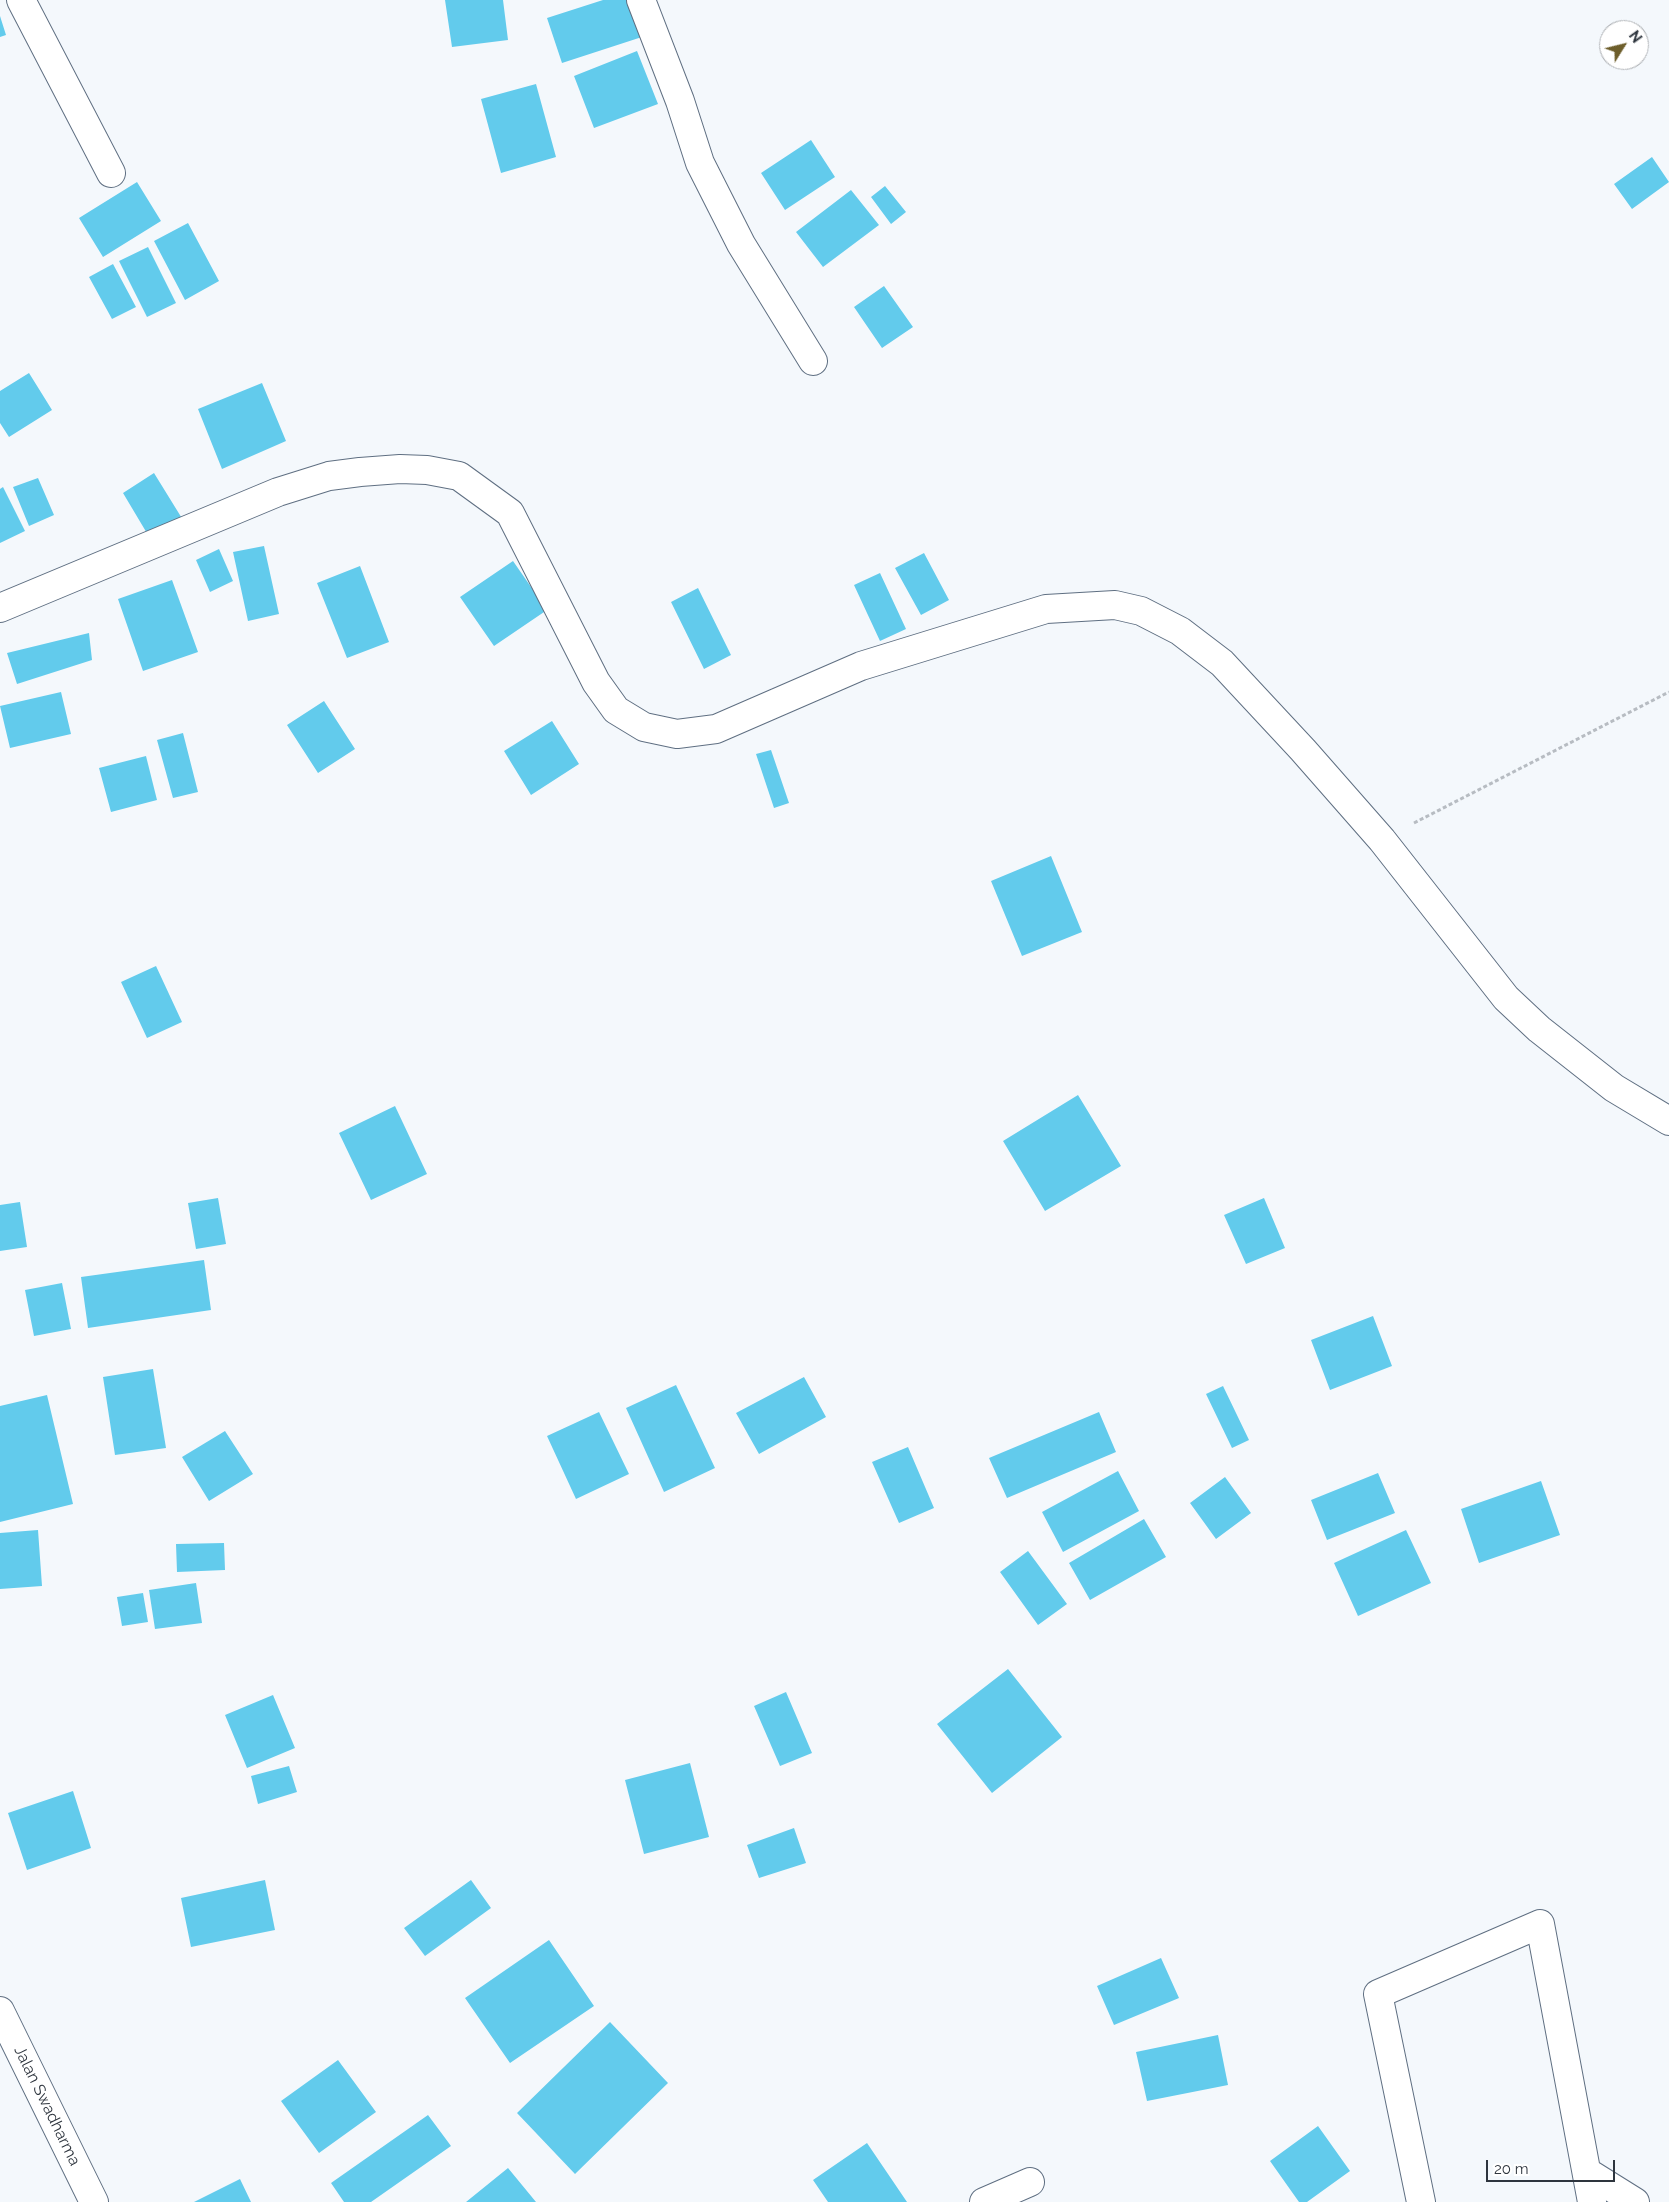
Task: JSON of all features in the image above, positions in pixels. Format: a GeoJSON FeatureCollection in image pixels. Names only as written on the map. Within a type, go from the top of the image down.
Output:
{"type":"FeatureCollection","features":[{"type":"Feature","properties":{"kind":"street"},"geometry":{"type":"LineString","coordinates":[[21,0],[111,174]]}},
{"type":"Feature","properties":{"kind":"street"},"geometry":{"type":"LineString","coordinates":[[641,0],[680,101],[700,163],[741,244],[813,361]]}},
{"type":"Feature","properties":{"kind":"street"},"geometry":{"type":"LineString","coordinates":[[0,608],[303,483],[330,476],[380,470],[428,470],[459,476],[510,513],[596,682],[616,710],[644,727],[677,734],[716,729],[861,666],[1046,609],[1115,605],[1141,611],[1180,631],[1222,663],[1303,750],[1382,840],[1506,998],[1539,1029],[1614,1088],[1669,1122]]}},
{"type":"Feature","properties":{"kind":"street"},"geometry":{"type":"LineString","coordinates":[[1421,2202],[1378,1994],[1540,1924],[1592,2202]]}},
{"type":"Feature","properties":{"kind":"street","name":"Jalan Swadharma"},"geometry":{"type":"LineString","coordinates":[[0,2011],[94,2202]]}},
{"type":"Feature","properties":{"kind":"street"},"geometry":{"type":"LineString","coordinates":[[1587,2172],[1635,2202]]}},
{"type":"Feature","properties":{"kind":"street"},"geometry":{"type":"LineString","coordinates":[[984,2202],[1030,2182]]}},
{"type":"Feature","properties":{"kind":"path"},"geometry":{"type":"LineString","coordinates":[[1382,840],[1669,692]]}},
{"type":"Feature","properties":{"kind":"building"},"geometry":{"type":"Polygon","coordinates":[[[445,0],[503,0],[508,40],[452,47],[445,0]]]}},
{"type":"Feature","properties":{"kind":"building"},"geometry":{"type":"Polygon","coordinates":[[[603,0],[633,0],[645,36],[562,63],[547,18],[603,0]]]}},
{"type":"Feature","properties":{"kind":"building"},"geometry":{"type":"Polygon","coordinates":[[[0,16],[6,35],[0,37],[0,16]]]}},
{"type":"Feature","properties":{"kind":"building"},"geometry":{"type":"Polygon","coordinates":[[[637,51],[658,104],[594,128],[574,76],[637,51]]]}},
{"type":"Feature","properties":{"kind":"building"},"geometry":{"type":"Polygon","coordinates":[[[536,84],[556,157],[501,173],[481,99],[536,84]]]}},
{"type":"Feature","properties":{"kind":"building"},"geometry":{"type":"Polygon","coordinates":[[[811,140],[835,177],[785,210],[761,173],[811,140]]]}},
{"type":"Feature","properties":{"kind":"building"},"geometry":{"type":"Polygon","coordinates":[[[1652,157],[1669,182],[1632,209],[1614,184],[1652,157]]]}},
{"type":"Feature","properties":{"kind":"building"},"geometry":{"type":"Polygon","coordinates":[[[137,182],[161,221],[103,257],[79,218],[137,182]]]}},
{"type":"Feature","properties":{"kind":"building"},"geometry":{"type":"Polygon","coordinates":[[[885,186],[906,212],[891,224],[871,197],[885,186]]]}},
{"type":"Feature","properties":{"kind":"building"},"geometry":{"type":"Polygon","coordinates":[[[851,190],[879,225],[823,267],[796,232],[851,190]]]}},
{"type":"Feature","properties":{"kind":"building"},"geometry":{"type":"Polygon","coordinates":[[[188,223],[219,281],[185,300],[154,241],[188,223]]]}},
{"type":"Feature","properties":{"kind":"building"},"geometry":{"type":"Polygon","coordinates":[[[148,247],[176,303],[147,317],[119,261],[148,247]]]}},
{"type":"Feature","properties":{"kind":"building"},"geometry":{"type":"Polygon","coordinates":[[[113,264],[136,307],[112,319],[89,277],[113,264]]]}},
{"type":"Feature","properties":{"kind":"building"},"geometry":{"type":"Polygon","coordinates":[[[884,286],[913,327],[882,348],[854,307],[884,286]]]}},
{"type":"Feature","properties":{"kind":"building"},"geometry":{"type":"Polygon","coordinates":[[[29,373],[52,410],[9,437],[0,423],[0,391],[29,373]]]}},
{"type":"Feature","properties":{"kind":"building"},"geometry":{"type":"Polygon","coordinates":[[[262,383],[286,441],[222,469],[198,409],[262,383]]]}},
{"type":"Feature","properties":{"kind":"building"},"geometry":{"type":"Polygon","coordinates":[[[154,473],[183,520],[151,540],[123,493],[154,473]]]}},
{"type":"Feature","properties":{"kind":"building"},"geometry":{"type":"Polygon","coordinates":[[[38,478],[54,515],[29,526],[13,487],[38,478]]]}},
{"type":"Feature","properties":{"kind":"building"},"geometry":{"type":"Polygon","coordinates":[[[3,487],[25,531],[0,543],[0,489],[3,487]]]}},
{"type":"Feature","properties":{"kind":"building"},"geometry":{"type":"Polygon","coordinates":[[[264,546],[279,614],[248,621],[233,552],[264,546]]]}},
{"type":"Feature","properties":{"kind":"building"},"geometry":{"type":"Polygon","coordinates":[[[219,549],[233,581],[210,592],[196,560],[219,549]]]}},
{"type":"Feature","properties":{"kind":"building"},"geometry":{"type":"Polygon","coordinates":[[[924,553],[949,600],[921,615],[895,568],[924,553]]]}},
{"type":"Feature","properties":{"kind":"building"},"geometry":{"type":"Polygon","coordinates":[[[513,561],[547,610],[494,646],[460,597],[513,561]]]}},
{"type":"Feature","properties":{"kind":"building"},"geometry":{"type":"Polygon","coordinates":[[[360,566],[389,642],[347,658],[317,583],[360,566]]]}},
{"type":"Feature","properties":{"kind":"building"},"geometry":{"type":"Polygon","coordinates":[[[880,573],[906,629],[880,641],[854,585],[880,573]]]}},
{"type":"Feature","properties":{"kind":"building"},"geometry":{"type":"Polygon","coordinates":[[[172,580],[198,652],[143,671],[118,599],[172,580]]]}},
{"type":"Feature","properties":{"kind":"building"},"geometry":{"type":"Polygon","coordinates":[[[698,588],[731,655],[704,669],[671,602],[698,588]]]}},
{"type":"Feature","properties":{"kind":"building"},"geometry":{"type":"Polygon","coordinates":[[[89,633],[92,660],[17,684],[7,653],[89,633]]]}},
{"type":"Feature","properties":{"kind":"building"},"geometry":{"type":"Polygon","coordinates":[[[61,692],[71,734],[10,748],[0,706],[61,692]]]}},
{"type":"Feature","properties":{"kind":"building"},"geometry":{"type":"Polygon","coordinates":[[[324,701],[355,749],[318,773],[287,725],[324,701]]]}},
{"type":"Feature","properties":{"kind":"building"},"geometry":{"type":"Polygon","coordinates":[[[552,721],[579,764],[531,795],[504,751],[552,721]]]}},
{"type":"Feature","properties":{"kind":"building"},"geometry":{"type":"Polygon","coordinates":[[[183,733],[198,792],[173,798],[157,740],[183,733]]]}},
{"type":"Feature","properties":{"kind":"building"},"geometry":{"type":"Polygon","coordinates":[[[771,750],[789,803],[774,808],[756,754],[771,750]]]}},
{"type":"Feature","properties":{"kind":"building"},"geometry":{"type":"Polygon","coordinates":[[[146,756],[157,800],[111,812],[99,768],[146,756]]]}},
{"type":"Feature","properties":{"kind":"building"},"geometry":{"type":"Polygon","coordinates":[[[1051,856],[1082,932],[1022,956],[991,881],[1051,856]]]}},
{"type":"Feature","properties":{"kind":"building"},"geometry":{"type":"Polygon","coordinates":[[[156,966],[182,1022],[147,1038],[121,982],[156,966]]]}},
{"type":"Feature","properties":{"kind":"building"},"geometry":{"type":"Polygon","coordinates":[[[1078,1095],[1121,1166],[1045,1211],[1003,1141],[1078,1095]]]}},
{"type":"Feature","properties":{"kind":"building"},"geometry":{"type":"Polygon","coordinates":[[[395,1106],[427,1174],[371,1200],[339,1133],[395,1106]]]}},
{"type":"Feature","properties":{"kind":"building"},"geometry":{"type":"Polygon","coordinates":[[[218,1198],[226,1244],[196,1249],[188,1203],[218,1198]]]}},
{"type":"Feature","properties":{"kind":"building"},"geometry":{"type":"Polygon","coordinates":[[[1264,1198],[1285,1248],[1246,1264],[1224,1215],[1264,1198]]]}},
{"type":"Feature","properties":{"kind":"building"},"geometry":{"type":"Polygon","coordinates":[[[20,1202],[27,1247],[0,1251],[0,1205],[20,1202]]]}},
{"type":"Feature","properties":{"kind":"building"},"geometry":{"type":"Polygon","coordinates":[[[204,1260],[211,1310],[88,1328],[81,1277],[204,1260]]]}},
{"type":"Feature","properties":{"kind":"building"},"geometry":{"type":"Polygon","coordinates":[[[62,1283],[71,1329],[34,1336],[25,1290],[62,1283]]]}},
{"type":"Feature","properties":{"kind":"building"},"geometry":{"type":"Polygon","coordinates":[[[1373,1316],[1392,1366],[1330,1390],[1311,1340],[1373,1316]]]}},
{"type":"Feature","properties":{"kind":"building"},"geometry":{"type":"Polygon","coordinates":[[[153,1369],[166,1448],[115,1455],[103,1377],[153,1369]]]}},
{"type":"Feature","properties":{"kind":"building"},"geometry":{"type":"Polygon","coordinates":[[[804,1377],[826,1417],[759,1454],[736,1413],[804,1377]]]}},
{"type":"Feature","properties":{"kind":"building"},"geometry":{"type":"Polygon","coordinates":[[[676,1385],[715,1468],[664,1492],[626,1408],[676,1385]]]}},
{"type":"Feature","properties":{"kind":"building"},"geometry":{"type":"Polygon","coordinates":[[[1223,1386],[1249,1440],[1232,1448],[1206,1394],[1223,1386]]]}},
{"type":"Feature","properties":{"kind":"building"},"geometry":{"type":"Polygon","coordinates":[[[47,1395],[73,1504],[0,1522],[0,1406],[47,1395]]]}},
{"type":"Feature","properties":{"kind":"building"},"geometry":{"type":"Polygon","coordinates":[[[599,1412],[629,1474],[576,1499],[547,1436],[599,1412]]]}},
{"type":"Feature","properties":{"kind":"building"},"geometry":{"type":"Polygon","coordinates":[[[1099,1412],[1116,1452],[1007,1498],[989,1458],[1099,1412]]]}},
{"type":"Feature","properties":{"kind":"building"},"geometry":{"type":"Polygon","coordinates":[[[225,1431],[253,1474],[209,1501],[182,1457],[225,1431]]]}},
{"type":"Feature","properties":{"kind":"building"},"geometry":{"type":"Polygon","coordinates":[[[908,1447],[934,1508],[899,1523],[872,1462],[908,1447]]]}},
{"type":"Feature","properties":{"kind":"building"},"geometry":{"type":"Polygon","coordinates":[[[1118,1471],[1139,1511],[1063,1552],[1042,1512],[1118,1471]]]}},
{"type":"Feature","properties":{"kind":"building"},"geometry":{"type":"Polygon","coordinates":[[[1378,1473],[1395,1513],[1327,1540],[1311,1500],[1378,1473]]]}},
{"type":"Feature","properties":{"kind":"building"},"geometry":{"type":"Polygon","coordinates":[[[1225,1477],[1251,1513],[1216,1539],[1190,1503],[1225,1477]]]}},
{"type":"Feature","properties":{"kind":"building"},"geometry":{"type":"Polygon","coordinates":[[[1541,1481],[1560,1535],[1479,1563],[1461,1509],[1541,1481]]]}},
{"type":"Feature","properties":{"kind":"building"},"geometry":{"type":"Polygon","coordinates":[[[1144,1519],[1166,1557],[1090,1600],[1069,1563],[1144,1519]]]}},
{"type":"Feature","properties":{"kind":"building"},"geometry":{"type":"Polygon","coordinates":[[[38,1530],[42,1586],[0,1589],[0,1533],[38,1530]]]}},
{"type":"Feature","properties":{"kind":"building"},"geometry":{"type":"Polygon","coordinates":[[[1406,1530],[1431,1583],[1358,1616],[1334,1563],[1406,1530]]]}},
{"type":"Feature","properties":{"kind":"building"},"geometry":{"type":"Polygon","coordinates":[[[224,1543],[225,1570],[177,1572],[176,1544],[224,1543]]]}},
{"type":"Feature","properties":{"kind":"building"},"geometry":{"type":"Polygon","coordinates":[[[1028,1551],[1067,1604],[1038,1625],[1000,1572],[1028,1551]]]}},
{"type":"Feature","properties":{"kind":"building"},"geometry":{"type":"Polygon","coordinates":[[[196,1583],[202,1623],[155,1629],[149,1590],[196,1583]]]}},
{"type":"Feature","properties":{"kind":"building"},"geometry":{"type":"Polygon","coordinates":[[[143,1593],[148,1622],[122,1626],[117,1597],[143,1593]]]}},
{"type":"Feature","properties":{"kind":"building"},"geometry":{"type":"Polygon","coordinates":[[[1008,1669],[1062,1737],[992,1793],[937,1724],[1008,1669]]]}},
{"type":"Feature","properties":{"kind":"building"},"geometry":{"type":"Polygon","coordinates":[[[786,1692],[812,1753],[780,1766],[754,1706],[786,1692]]]}},
{"type":"Feature","properties":{"kind":"building"},"geometry":{"type":"Polygon","coordinates":[[[273,1695],[295,1748],[247,1768],[225,1715],[273,1695]]]}},
{"type":"Feature","properties":{"kind":"building"},"geometry":{"type":"Polygon","coordinates":[[[690,1763],[709,1837],[644,1854],[625,1780],[690,1763]]]}},
{"type":"Feature","properties":{"kind":"building"},"geometry":{"type":"Polygon","coordinates":[[[289,1766],[297,1792],[258,1804],[251,1776],[289,1766]]]}},
{"type":"Feature","properties":{"kind":"building"},"geometry":{"type":"Polygon","coordinates":[[[73,1791],[91,1848],[27,1870],[8,1813],[73,1791]]]}},
{"type":"Feature","properties":{"kind":"building"},"geometry":{"type":"Polygon","coordinates":[[[794,1828],[806,1863],[759,1878],[747,1845],[794,1828]]]}},
{"type":"Feature","properties":{"kind":"building"},"geometry":{"type":"Polygon","coordinates":[[[265,1880],[275,1930],[191,1947],[181,1898],[265,1880]]]}},
{"type":"Feature","properties":{"kind":"building"},"geometry":{"type":"Polygon","coordinates":[[[471,1880],[491,1908],[425,1956],[404,1928],[471,1880]]]}},
{"type":"Feature","properties":{"kind":"building"},"geometry":{"type":"Polygon","coordinates":[[[549,1940],[594,2006],[510,2063],[465,1998],[549,1940]]]}},
{"type":"Feature","properties":{"kind":"building"},"geometry":{"type":"Polygon","coordinates":[[[1161,1958],[1179,1998],[1114,2025],[1097,1986],[1161,1958]]]}},
{"type":"Feature","properties":{"kind":"building"},"geometry":{"type":"Polygon","coordinates":[[[610,2022],[668,2083],[575,2174],[517,2113],[610,2022]]]}},
{"type":"Feature","properties":{"kind":"building"},"geometry":{"type":"Polygon","coordinates":[[[1218,2035],[1228,2085],[1147,2101],[1136,2052],[1218,2035]]]}},
{"type":"Feature","properties":{"kind":"building"},"geometry":{"type":"Polygon","coordinates":[[[338,2060],[376,2112],[319,2153],[281,2101],[338,2060]]]}},
{"type":"Feature","properties":{"kind":"building"},"geometry":{"type":"Polygon","coordinates":[[[428,2115],[451,2146],[371,2202],[344,2202],[331,2183],[428,2115]]]}},
{"type":"Feature","properties":{"kind":"building"},"geometry":{"type":"Polygon","coordinates":[[[1318,2126],[1350,2171],[1307,2202],[1299,2202],[1270,2161],[1318,2126]]]}},
{"type":"Feature","properties":{"kind":"building"},"geometry":{"type":"Polygon","coordinates":[[[867,2143],[907,2202],[828,2202],[813,2180],[867,2143]]]}},
{"type":"Feature","properties":{"kind":"building"},"geometry":{"type":"Polygon","coordinates":[[[508,2168],[536,2202],[466,2202],[508,2168]]]}},
{"type":"Feature","properties":{"kind":"building"},"geometry":{"type":"Polygon","coordinates":[[[240,2179],[251,2202],[194,2202],[240,2179]]]}}]}
